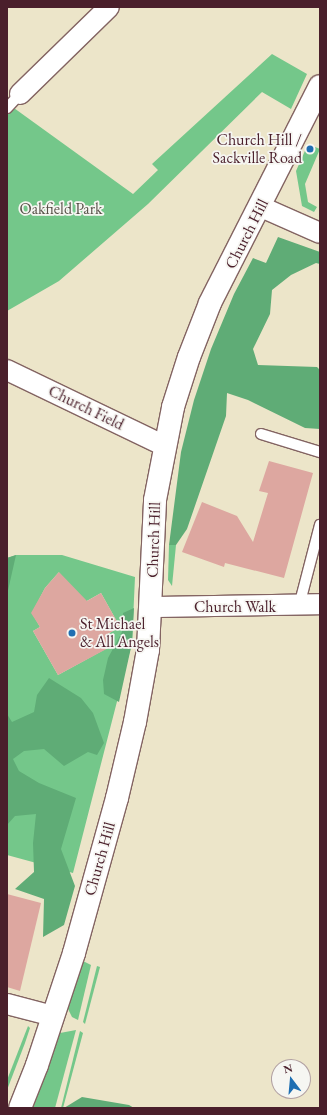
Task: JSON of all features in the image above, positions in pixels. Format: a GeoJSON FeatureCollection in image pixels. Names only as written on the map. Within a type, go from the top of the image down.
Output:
{"type":"FeatureCollection","features":[{"type":"Feature","properties":{"kind":"main road","name":"Church Hill"},"geometry":{"type":"LineString","coordinates":[[20,1108],[53,1016],[118,798],[148,650],[152,608],[155,500],[173,407],[210,303],[261,207],[320,86]]}},
{"type":"Feature","properties":{"kind":"street"},"geometry":{"type":"LineString","coordinates":[[14,101],[109,7]]}},
{"type":"Feature","properties":{"kind":"street"},"geometry":{"type":"LineString","coordinates":[[261,207],[320,233]]}},
{"type":"Feature","properties":{"kind":"street","name":"Church Field"},"geometry":{"type":"LineString","coordinates":[[7,370],[165,446]]}},
{"type":"Feature","properties":{"kind":"street","name":"Church Walk"},"geometry":{"type":"LineString","coordinates":[[152,608],[320,605]]}},
{"type":"Feature","properties":{"kind":"street"},"geometry":{"type":"LineString","coordinates":[[7,1004],[53,1016]]}},
{"type":"Feature","properties":{"kind":"lane"},"geometry":{"type":"LineString","coordinates":[[261,434],[320,452]]}},
{"type":"Feature","properties":{"kind":"lane"},"geometry":{"type":"LineString","coordinates":[[299,606],[320,525]]}},
{"type":"Feature","properties":{"kind":"green space","name":"Oakfield Park"},"geometry":{"type":"Polygon","coordinates":[[[272,54],[307,74],[291,109],[262,92],[148,204],[59,281],[7,311],[7,103],[133,194],[158,170],[152,164],[272,54]]]}},
{"type":"Feature","properties":{"kind":"green space"},"geometry":{"type":"Polygon","coordinates":[[[308,144],[320,149],[305,184],[308,202],[317,207],[314,212],[302,206],[296,171],[308,144]]]}},
{"type":"Feature","properties":{"kind":"green space"},"geometry":{"type":"Polygon","coordinates":[[[278,237],[320,252],[320,264],[316,263],[291,275],[272,290],[270,314],[253,349],[258,365],[317,367],[320,370],[320,429],[305,428],[248,400],[227,393],[226,416],[187,529],[176,545],[169,545],[181,452],[194,400],[211,349],[234,294],[253,258],[266,263],[278,237]]]}},
{"type":"Feature","properties":{"kind":"green space"},"geometry":{"type":"Polygon","coordinates":[[[169,545],[176,545],[172,586],[168,580],[169,545]]]}},
{"type":"Feature","properties":{"kind":"green space"},"geometry":{"type":"Polygon","coordinates":[[[16,555],[62,555],[135,577],[132,643],[73,873],[7,855],[7,558],[16,555]],[[59,572],[45,588],[32,613],[40,627],[33,631],[58,675],[111,646],[106,635],[120,627],[101,593],[51,621],[59,572]]]}},
{"type":"Feature","properties":{"kind":"green space"},"geometry":{"type":"Polygon","coordinates":[[[16,555],[7,595],[7,558],[16,555]]]}},
{"type":"Feature","properties":{"kind":"green space"},"geometry":{"type":"Polygon","coordinates":[[[134,608],[132,643],[119,702],[104,694],[103,680],[108,658],[122,632],[123,613],[134,608]]]}},
{"type":"Feature","properties":{"kind":"green space"},"geometry":{"type":"Polygon","coordinates":[[[49,678],[81,698],[93,713],[104,743],[97,755],[88,752],[64,766],[44,749],[24,751],[13,759],[19,771],[39,783],[76,798],[61,849],[75,886],[64,925],[43,937],[44,899],[15,889],[34,872],[33,843],[36,814],[15,816],[7,825],[7,714],[12,722],[34,712],[37,695],[49,678]]]}},
{"type":"Feature","properties":{"kind":"green space"},"geometry":{"type":"Polygon","coordinates":[[[83,961],[91,965],[78,1020],[72,1017],[68,1009],[83,961]]]}},
{"type":"Feature","properties":{"kind":"green space"},"geometry":{"type":"Polygon","coordinates":[[[97,966],[100,967],[85,1024],[83,1022],[97,966]]]}},
{"type":"Feature","properties":{"kind":"green space"},"geometry":{"type":"Polygon","coordinates":[[[28,1026],[30,1028],[7,1090],[7,1080],[28,1026]]]}},
{"type":"Feature","properties":{"kind":"green space"},"geometry":{"type":"Polygon","coordinates":[[[76,1030],[55,1108],[33,1108],[60,1033],[76,1030]]]}},
{"type":"Feature","properties":{"kind":"green space"},"geometry":{"type":"Polygon","coordinates":[[[80,1031],[83,1033],[63,1108],[61,1108],[80,1031]]]}},
{"type":"Feature","properties":{"kind":"green space"},"geometry":{"type":"Polygon","coordinates":[[[82,1097],[129,1105],[134,1108],[64,1108],[82,1097]]]}},
{"type":"Feature","properties":{"kind":"building"},"geometry":{"type":"Polygon","coordinates":[[[269,461],[313,473],[284,578],[225,563],[224,567],[182,552],[202,502],[237,516],[253,542],[268,493],[259,491],[269,461]]]}},
{"type":"Feature","properties":{"kind":"building","name":"St Michael & All Angels"},"geometry":{"type":"Polygon","coordinates":[[[59,572],[87,601],[101,593],[120,627],[106,635],[112,646],[58,675],[33,631],[40,627],[31,613],[45,588],[59,572]]]}},
{"type":"Feature","properties":{"kind":"building"},"geometry":{"type":"Polygon","coordinates":[[[7,894],[41,903],[20,991],[7,987],[7,894]]]}},
{"type":"Feature","properties":{"kind":"place","name":"Church Hill / Sackville Road"},"geometry":{"type":"Point","coordinates":[310,149]}},
{"type":"Feature","properties":{"kind":"place","name":"St Michael & All Angels"},"geometry":{"type":"Point","coordinates":[72,633]}}]}
